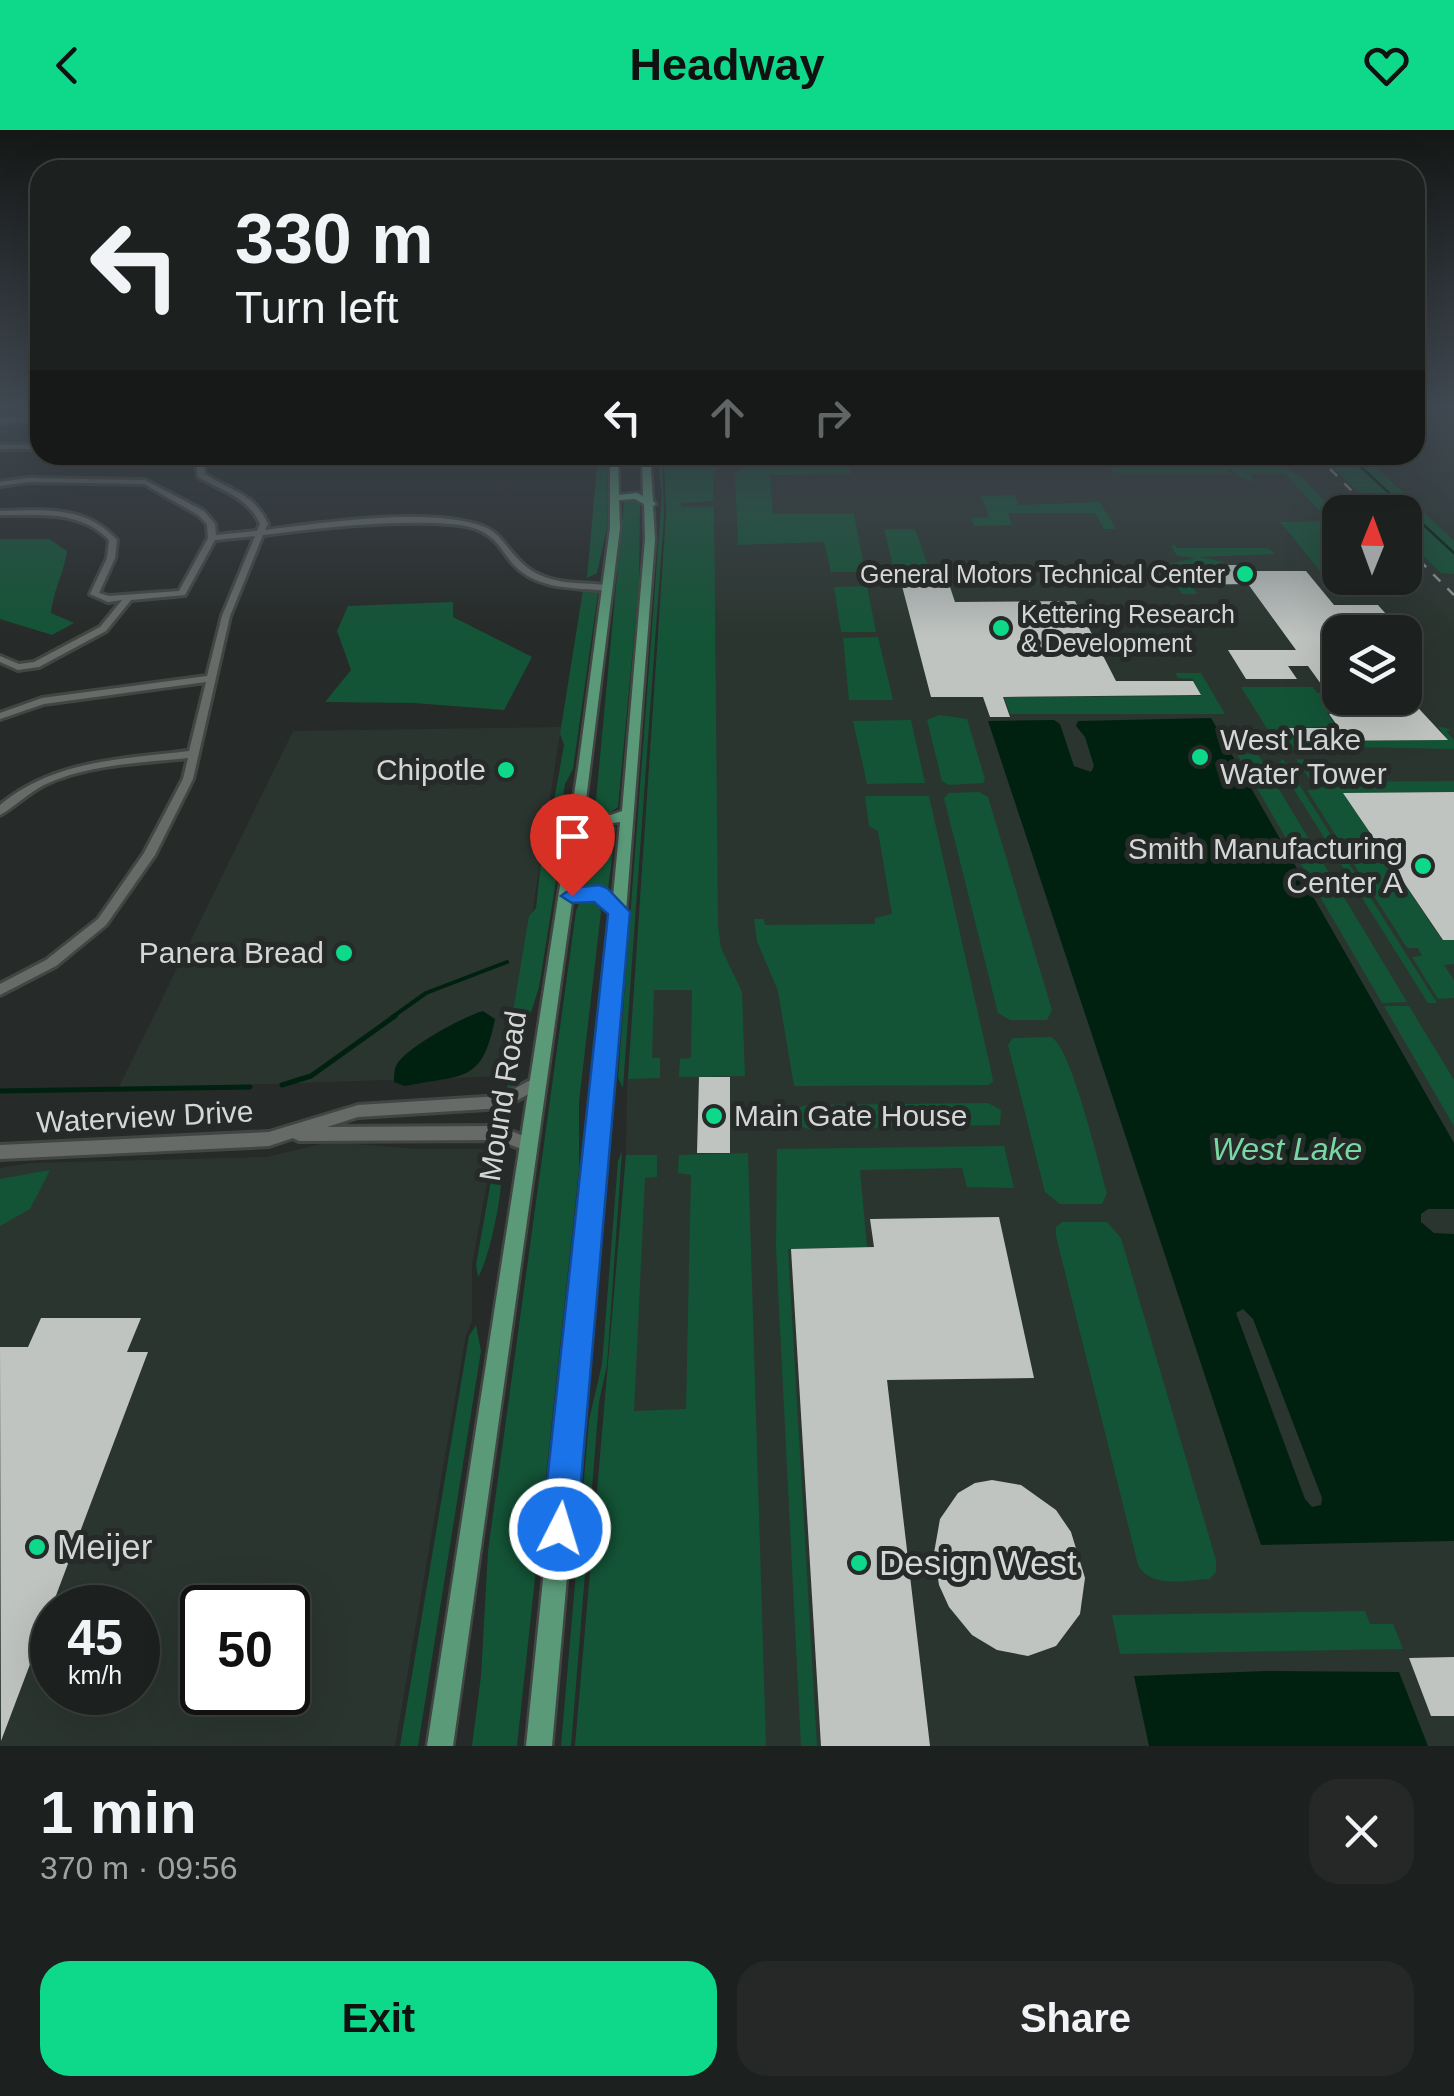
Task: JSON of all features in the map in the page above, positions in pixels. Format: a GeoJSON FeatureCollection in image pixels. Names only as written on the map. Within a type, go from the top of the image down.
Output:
{"type":"FeatureCollection","features":[{"type":"Feature","properties":{"kind":"main road","name":"Mound Road"},"geometry":{"type":"LineString","coordinates":[[440,1746],[566,899],[608,582],[615,486]]}},
{"type":"Feature","properties":{"kind":"main road"},"geometry":{"type":"LineString","coordinates":[[538,1746],[628,813],[649,486]]}},
{"type":"Feature","properties":{"kind":"main road"},"geometry":{"type":"LineString","coordinates":[[616,498],[637,496],[651,504]]}},
{"type":"Feature","properties":{"kind":"main road"},"geometry":{"type":"LineString","coordinates":[[579,801],[597,820],[613,820],[628,813]]}},
{"type":"Feature","properties":{"kind":"main road"},"geometry":{"type":"LineString","coordinates":[[566,899],[586,892],[599,893],[619,912]]}},
{"type":"Feature","properties":{"kind":"street"},"geometry":{"type":"LineString","coordinates":[[0,514],[52,514],[97,524],[113,540],[113,548],[94,594],[108,598],[182,593],[212,538],[210,524],[201,513],[153,486]]}},
{"type":"Feature","properties":{"kind":"street"},"geometry":{"type":"LineString","coordinates":[[0,990],[51,963],[102,922],[122,899],[182,794],[226,616],[264,524],[256,506],[222,486]]}},
{"type":"Feature","properties":{"kind":"street"},"geometry":{"type":"LineString","coordinates":[[212,538],[388,523],[478,527],[505,544],[525,571],[555,585],[608,582]]}},
{"type":"Feature","properties":{"kind":"street"},"geometry":{"type":"LineString","coordinates":[[0,659],[18,667],[36,665],[103,629],[129,597]]}},
{"type":"Feature","properties":{"kind":"street"},"geometry":{"type":"LineString","coordinates":[[0,716],[42,702],[209,679]]}},
{"type":"Feature","properties":{"kind":"street"},"geometry":{"type":"LineString","coordinates":[[0,811],[34,784],[70,771],[193,754]]}},
{"type":"Feature","properties":{"kind":"street","name":"Waterview Drive"},"geometry":{"type":"LineString","coordinates":[[0,1152],[246,1142],[292,1134],[358,1111],[504,1102],[538,1082]]}},
{"type":"Feature","properties":{"kind":"street","name":"Waterview Drive"},"geometry":{"type":"LineString","coordinates":[[292,1134],[498,1133],[529,1145]]}},
{"type":"Feature","properties":{"kind":"shaded area"},"geometry":{"type":"Polygon","coordinates":[[[595,486],[607,486],[607,528],[597,573],[587,578],[595,486]]]}},
{"type":"Feature","properties":{"kind":"shaded area"},"geometry":{"type":"Polygon","coordinates":[[[663,486],[623,1088],[618,1078],[663,486]]]}},
{"type":"Feature","properties":{"kind":"shaded area","name":"General Motors Technical Center"},"geometry":{"type":"Polygon","coordinates":[[[665,486],[1454,486],[1454,1746],[575,1746],[626,1155],[665,486]]]}},
{"type":"Feature","properties":{"kind":"shaded area"},"geometry":{"type":"Polygon","coordinates":[[[665,486],[713,486],[713,501],[681,503],[681,507],[714,506],[718,925],[721,948],[742,992],[745,1076],[679,1077],[680,1059],[691,1058],[692,990],[654,990],[652,1058],[660,1058],[660,1078],[628,1079],[665,486]]]}},
{"type":"Feature","properties":{"kind":"shaded area"},"geometry":{"type":"Polygon","coordinates":[[[736,486],[771,486],[773,514],[854,514],[865,572],[831,572],[824,542],[738,545],[736,486]]]}},
{"type":"Feature","properties":{"kind":"shaded area"},"geometry":{"type":"Polygon","coordinates":[[[1297,486],[1311,486],[1322,498],[1322,514],[1297,486]]]}},
{"type":"Feature","properties":{"kind":"shaded area"},"geometry":{"type":"Polygon","coordinates":[[[1352,486],[1397,486],[1406,495],[1361,495],[1352,486]]]}},
{"type":"Feature","properties":{"kind":"shaded area"},"geometry":{"type":"Polygon","coordinates":[[[1014,495],[1019,505],[1100,502],[1116,529],[1104,529],[1095,513],[1008,513],[1012,525],[974,526],[971,518],[989,517],[981,496],[1014,495]]]}},
{"type":"Feature","properties":{"kind":"shaded area"},"geometry":{"type":"Polygon","coordinates":[[[633,498],[640,503],[639,584],[618,807],[607,815],[598,811],[596,800],[624,501],[633,498]]]}},
{"type":"Feature","properties":{"kind":"shaded area"},"geometry":{"type":"Polygon","coordinates":[[[1422,510],[1454,541],[1454,574],[1441,573],[1422,555],[1422,510]]]}},
{"type":"Feature","properties":{"kind":"shaded area"},"geometry":{"type":"Polygon","coordinates":[[[1322,521],[1322,573],[1282,524],[1276,522],[1322,521]]]}},
{"type":"Feature","properties":{"kind":"shaded area"},"geometry":{"type":"Polygon","coordinates":[[[884,529],[915,529],[931,574],[944,575],[946,582],[897,582],[884,529]]]}},
{"type":"Feature","properties":{"kind":"shaded area"},"geometry":{"type":"Polygon","coordinates":[[[0,539],[49,539],[67,551],[51,613],[74,623],[52,635],[0,619],[0,539]]]}},
{"type":"Feature","properties":{"kind":"shaded area"},"geometry":{"type":"Polygon","coordinates":[[[1171,546],[1267,548],[1276,554],[1199,557],[1225,562],[1218,563],[1231,571],[1176,572],[1197,594],[1182,594],[1164,565],[1196,558],[1177,556],[1171,546]]]}},
{"type":"Feature","properties":{"kind":"shaded area"},"geometry":{"type":"Polygon","coordinates":[[[867,586],[876,632],[841,632],[834,587],[867,586]]]}},
{"type":"Feature","properties":{"kind":"shaded area"},"geometry":{"type":"Polygon","coordinates":[[[583,590],[598,593],[573,769],[565,784],[560,814],[547,821],[564,745],[560,734],[583,590]]]}},
{"type":"Feature","properties":{"kind":"shaded area"},"geometry":{"type":"Polygon","coordinates":[[[453,602],[453,617],[532,657],[504,710],[325,702],[351,670],[337,631],[348,606],[453,602]]]}},
{"type":"Feature","properties":{"kind":"shaded area"},"geometry":{"type":"Polygon","coordinates":[[[878,637],[893,700],[849,700],[843,638],[878,637]]]}},
{"type":"Feature","properties":{"kind":"shaded area"},"geometry":{"type":"Polygon","coordinates":[[[1175,673],[1201,673],[1225,714],[1010,714],[1004,697],[1201,696],[1193,679],[1178,678],[1175,673]]]}},
{"type":"Feature","properties":{"kind":"shaded area"},"geometry":{"type":"Polygon","coordinates":[[[1241,687],[1313,687],[1322,693],[1322,715],[1328,715],[1336,726],[1287,728],[1295,741],[1331,741],[1335,747],[1281,751],[1241,687]]]}},
{"type":"Feature","properties":{"kind":"shaded area"},"geometry":{"type":"Polygon","coordinates":[[[939,715],[967,719],[983,783],[949,785],[942,781],[927,720],[939,715]]]}},
{"type":"Feature","properties":{"kind":"shaded area"},"geometry":{"type":"Polygon","coordinates":[[[911,720],[925,783],[867,784],[853,721],[911,720]]]}},
{"type":"Feature","properties":{"kind":"shaded area"},"geometry":{"type":"Polygon","coordinates":[[[1438,726],[1452,730],[1446,731],[1454,740],[1454,749],[1349,747],[1345,741],[1447,740],[1438,726]]]}},
{"type":"Feature","properties":{"kind":"shaded area"},"geometry":{"type":"Polygon","coordinates":[[[561,727],[507,1076],[118,1089],[293,731],[561,727]]]}},
{"type":"Feature","properties":{"kind":"shaded area"},"geometry":{"type":"Polygon","coordinates":[[[1257,753],[1407,1002],[1382,1003],[1237,754],[1257,753]]]}},
{"type":"Feature","properties":{"kind":"shaded area"},"geometry":{"type":"Polygon","coordinates":[[[1283,759],[1437,1003],[1428,1003],[1278,764],[1283,759]]]}},
{"type":"Feature","properties":{"kind":"shaded area"},"geometry":{"type":"Polygon","coordinates":[[[1296,759],[1320,761],[1336,782],[1454,781],[1454,792],[1343,793],[1442,940],[1454,940],[1454,964],[1444,965],[1454,980],[1454,998],[1438,999],[1412,957],[1422,956],[1418,948],[1407,948],[1307,790],[1316,790],[1303,769],[1310,769],[1309,765],[1300,765],[1296,759]]]}},
{"type":"Feature","properties":{"kind":"shaded area"},"geometry":{"type":"Polygon","coordinates":[[[979,792],[988,797],[1052,1010],[1047,1020],[1010,1020],[998,1013],[944,798],[949,793],[979,792]]]}},
{"type":"Feature","properties":{"kind":"shaded area"},"geometry":{"type":"Polygon","coordinates":[[[865,796],[929,796],[992,1075],[993,1082],[988,1085],[794,1086],[778,991],[757,941],[754,919],[764,919],[765,925],[875,924],[875,918],[892,914],[878,831],[869,826],[865,796]]]}},
{"type":"Feature","properties":{"kind":"shaded area"},"geometry":{"type":"Polygon","coordinates":[[[588,823],[616,827],[608,889],[580,885],[588,823]]]}},
{"type":"Feature","properties":{"kind":"shaded area"},"geometry":{"type":"Polygon","coordinates":[[[543,844],[558,847],[560,856],[539,987],[524,1035],[515,1085],[506,1094],[515,1041],[512,1018],[529,916],[536,908],[543,844]]]}},
{"type":"Feature","properties":{"kind":"shaded area"},"geometry":{"type":"Polygon","coordinates":[[[587,898],[599,904],[601,912],[579,1102],[579,1169],[517,1746],[472,1746],[481,1676],[488,1551],[576,911],[580,901],[587,898]]]}},
{"type":"Feature","properties":{"kind":"shaded area"},"geometry":{"type":"Polygon","coordinates":[[[1384,1006],[1409,1006],[1454,1080],[1454,1126],[1384,1006]]]}},
{"type":"Feature","properties":{"kind":"shaded area"},"geometry":{"type":"Polygon","coordinates":[[[1051,1037],[1067,1061],[1084,1108],[1107,1193],[1102,1204],[1060,1204],[1045,1192],[1008,1045],[1013,1038],[1051,1037]]]}},
{"type":"Feature","properties":{"kind":"shaded area"},"geometry":{"type":"Polygon","coordinates":[[[988,1103],[1001,1110],[1000,1125],[809,1129],[797,1125],[793,1117],[796,1108],[808,1105],[988,1103]]]}},
{"type":"Feature","properties":{"kind":"shaded area"},"geometry":{"type":"Polygon","coordinates":[[[498,1141],[502,1168],[498,1209],[478,1277],[476,1265],[498,1141]]]}},
{"type":"Feature","properties":{"kind":"shaded area"},"geometry":{"type":"Polygon","coordinates":[[[329,1142],[418,1149],[493,1149],[472,1265],[472,1321],[466,1335],[395,1746],[0,1746],[0,1168],[30,1163],[267,1157],[329,1142]]]}},
{"type":"Feature","properties":{"kind":"shaded area"},"geometry":{"type":"Polygon","coordinates":[[[1004,1146],[1014,1188],[967,1187],[962,1168],[860,1170],[867,1247],[788,1249],[817,1746],[801,1746],[776,1248],[777,1149],[1004,1146]]]}},
{"type":"Feature","properties":{"kind":"shaded area"},"geometry":{"type":"Polygon","coordinates":[[[622,1151],[607,1365],[599,1402],[571,1746],[561,1746],[589,1420],[602,1364],[618,1161],[622,1151]]]}},
{"type":"Feature","properties":{"kind":"shaded area"},"geometry":{"type":"Polygon","coordinates":[[[748,1153],[766,1746],[575,1746],[626,1155],[657,1155],[657,1177],[645,1178],[634,1411],[686,1409],[691,1175],[678,1173],[679,1155],[748,1153]]]}},
{"type":"Feature","properties":{"kind":"shaded area"},"geometry":{"type":"Polygon","coordinates":[[[50,1170],[30,1209],[0,1226],[0,1179],[50,1170]]]}},
{"type":"Feature","properties":{"kind":"shaded area"},"geometry":{"type":"Polygon","coordinates":[[[1062,1222],[1107,1222],[1121,1238],[1216,1560],[1216,1572],[1210,1579],[1160,1580],[1144,1573],[1138,1565],[1056,1236],[1056,1227],[1062,1222]]]}},
{"type":"Feature","properties":{"kind":"shaded area"},"geometry":{"type":"Polygon","coordinates":[[[476,1325],[481,1351],[418,1746],[400,1746],[469,1336],[476,1325]]]}},
{"type":"Feature","properties":{"kind":"shaded area"},"geometry":{"type":"Polygon","coordinates":[[[1365,1611],[1370,1624],[1393,1624],[1403,1649],[1120,1654],[1112,1615],[1365,1611]]]}},
{"type":"Feature","properties":{"kind":"water","name":"West Lake"},"geometry":{"type":"Polygon","coordinates":[[[1211,718],[1454,1143],[1454,1209],[1428,1209],[1421,1214],[1421,1222],[1434,1233],[1454,1234],[1454,1541],[1261,1545],[988,721],[1054,720],[1060,724],[1074,766],[1091,772],[1094,766],[1085,737],[1076,726],[1078,721],[1211,718]],[[1243,1309],[1236,1313],[1305,1499],[1312,1507],[1321,1505],[1322,1498],[1253,1319],[1243,1309]]]}},
{"type":"Feature","properties":{"kind":"water"},"geometry":{"type":"Polygon","coordinates":[[[483,1011],[495,1019],[484,1055],[476,1066],[442,1080],[405,1086],[394,1082],[396,1066],[410,1051],[449,1026],[483,1011]]]}},
{"type":"Feature","properties":{"kind":"water"},"geometry":{"type":"Polygon","coordinates":[[[1399,1672],[1428,1746],[1149,1746],[1134,1676],[1399,1672]]]}},
{"type":"Feature","properties":{"kind":"building"},"geometry":{"type":"Polygon","coordinates":[[[1227,565],[1248,565],[1253,571],[1306,571],[1334,605],[1378,605],[1387,615],[1322,615],[1322,685],[1308,666],[1288,666],[1297,679],[1246,679],[1228,650],[1296,650],[1248,584],[1187,585],[1179,571],[1231,571],[1227,565]]]}},
{"type":"Feature","properties":{"kind":"building","name":"Kettering Research & Development"},"geometry":{"type":"Polygon","coordinates":[[[902,586],[950,587],[955,602],[1075,601],[1116,681],[1193,681],[1201,695],[1003,697],[1010,717],[990,717],[983,697],[931,697],[902,586]]]}},
{"type":"Feature","properties":{"kind":"building"},"geometry":{"type":"Polygon","coordinates":[[[1422,712],[1448,740],[1297,741],[1289,728],[1339,728],[1330,715],[1422,712]]]}},
{"type":"Feature","properties":{"kind":"building","name":"Smith Manufacturing Center A"},"geometry":{"type":"Polygon","coordinates":[[[1454,792],[1454,940],[1443,940],[1343,793],[1454,792]]]}},
{"type":"Feature","properties":{"kind":"building","name":"Main Gate House"},"geometry":{"type":"Polygon","coordinates":[[[699,1077],[730,1077],[730,1153],[697,1153],[699,1077]]]}},
{"type":"Feature","properties":{"kind":"building","name":"Design West"},"geometry":{"type":"Polygon","coordinates":[[[999,1217],[1034,1378],[887,1380],[930,1746],[821,1746],[791,1249],[874,1247],[870,1219],[999,1217]]]}},
{"type":"Feature","properties":{"kind":"building","name":"Meijer"},"geometry":{"type":"Polygon","coordinates":[[[41,1318],[141,1318],[127,1352],[148,1352],[60,1585],[30,1585],[30,1664],[1,1741],[0,1347],[28,1347],[41,1318]]]}},
{"type":"Feature","properties":{"kind":"building"},"geometry":{"type":"Polygon","coordinates":[[[992,1480],[1021,1485],[1056,1510],[1071,1532],[1085,1578],[1080,1614],[1056,1646],[1028,1656],[997,1650],[972,1635],[949,1607],[939,1585],[934,1553],[940,1519],[958,1493],[975,1483],[992,1480]]]}},
{"type":"Feature","properties":{"kind":"building"},"geometry":{"type":"Polygon","coordinates":[[[1454,1657],[1454,1716],[1431,1716],[1409,1658],[1454,1657]]]}},
{"type":"Feature","properties":{"kind":"waterway"},"geometry":{"type":"LineString","coordinates":[[1382,486],[1454,553]]}},
{"type":"Feature","properties":{"kind":"waterway"},"geometry":{"type":"LineString","coordinates":[[391,1018],[426,993],[507,962]]}},
{"type":"Feature","properties":{"kind":"waterway"},"geometry":{"type":"LineString","coordinates":[[282,1085],[311,1076],[395,1016]]}},
{"type":"Feature","properties":{"kind":"waterway"},"geometry":{"type":"LineString","coordinates":[[0,1091],[250,1087]]}},
{"type":"Feature","properties":{"kind":"railway"},"geometry":{"type":"LineString","coordinates":[[1347,486],[1356,495]]}},
{"type":"Feature","properties":{"kind":"railway"},"geometry":{"type":"LineString","coordinates":[[1422,563],[1454,595]]}},
{"type":"Feature","properties":{"kind":"place","name":"General Motors Technical Center"},"geometry":{"type":"Point","coordinates":[1245,574]}},
{"type":"Feature","properties":{"kind":"place","name":"Kettering Research & Development"},"geometry":{"type":"Point","coordinates":[1001,628]}},
{"type":"Feature","properties":{"kind":"place","name":"West Lake Water Tower"},"geometry":{"type":"Point","coordinates":[1200,757]}},
{"type":"Feature","properties":{"kind":"place","name":"Chipotle"},"geometry":{"type":"Point","coordinates":[506,770]}},
{"type":"Feature","properties":{"kind":"place","name":"Smith Manufacturing Center A"},"geometry":{"type":"Point","coordinates":[1423,866]}},
{"type":"Feature","properties":{"kind":"place","name":"Panera Bread"},"geometry":{"type":"Point","coordinates":[344,953]}},
{"type":"Feature","properties":{"kind":"place","name":"Main Gate House"},"geometry":{"type":"Point","coordinates":[714,1116]}},
{"type":"Feature","properties":{"kind":"place","name":"Meijer"},"geometry":{"type":"Point","coordinates":[37,1547]}},
{"type":"Feature","properties":{"kind":"place","name":"Design West"},"geometry":{"type":"Point","coordinates":[859,1563]}},
{"type":"Feature","properties":{"kind":"route"},"geometry":{"type":"LineString","coordinates":[[560,1529],[619,912],[599,893],[572,896]]}}]}
